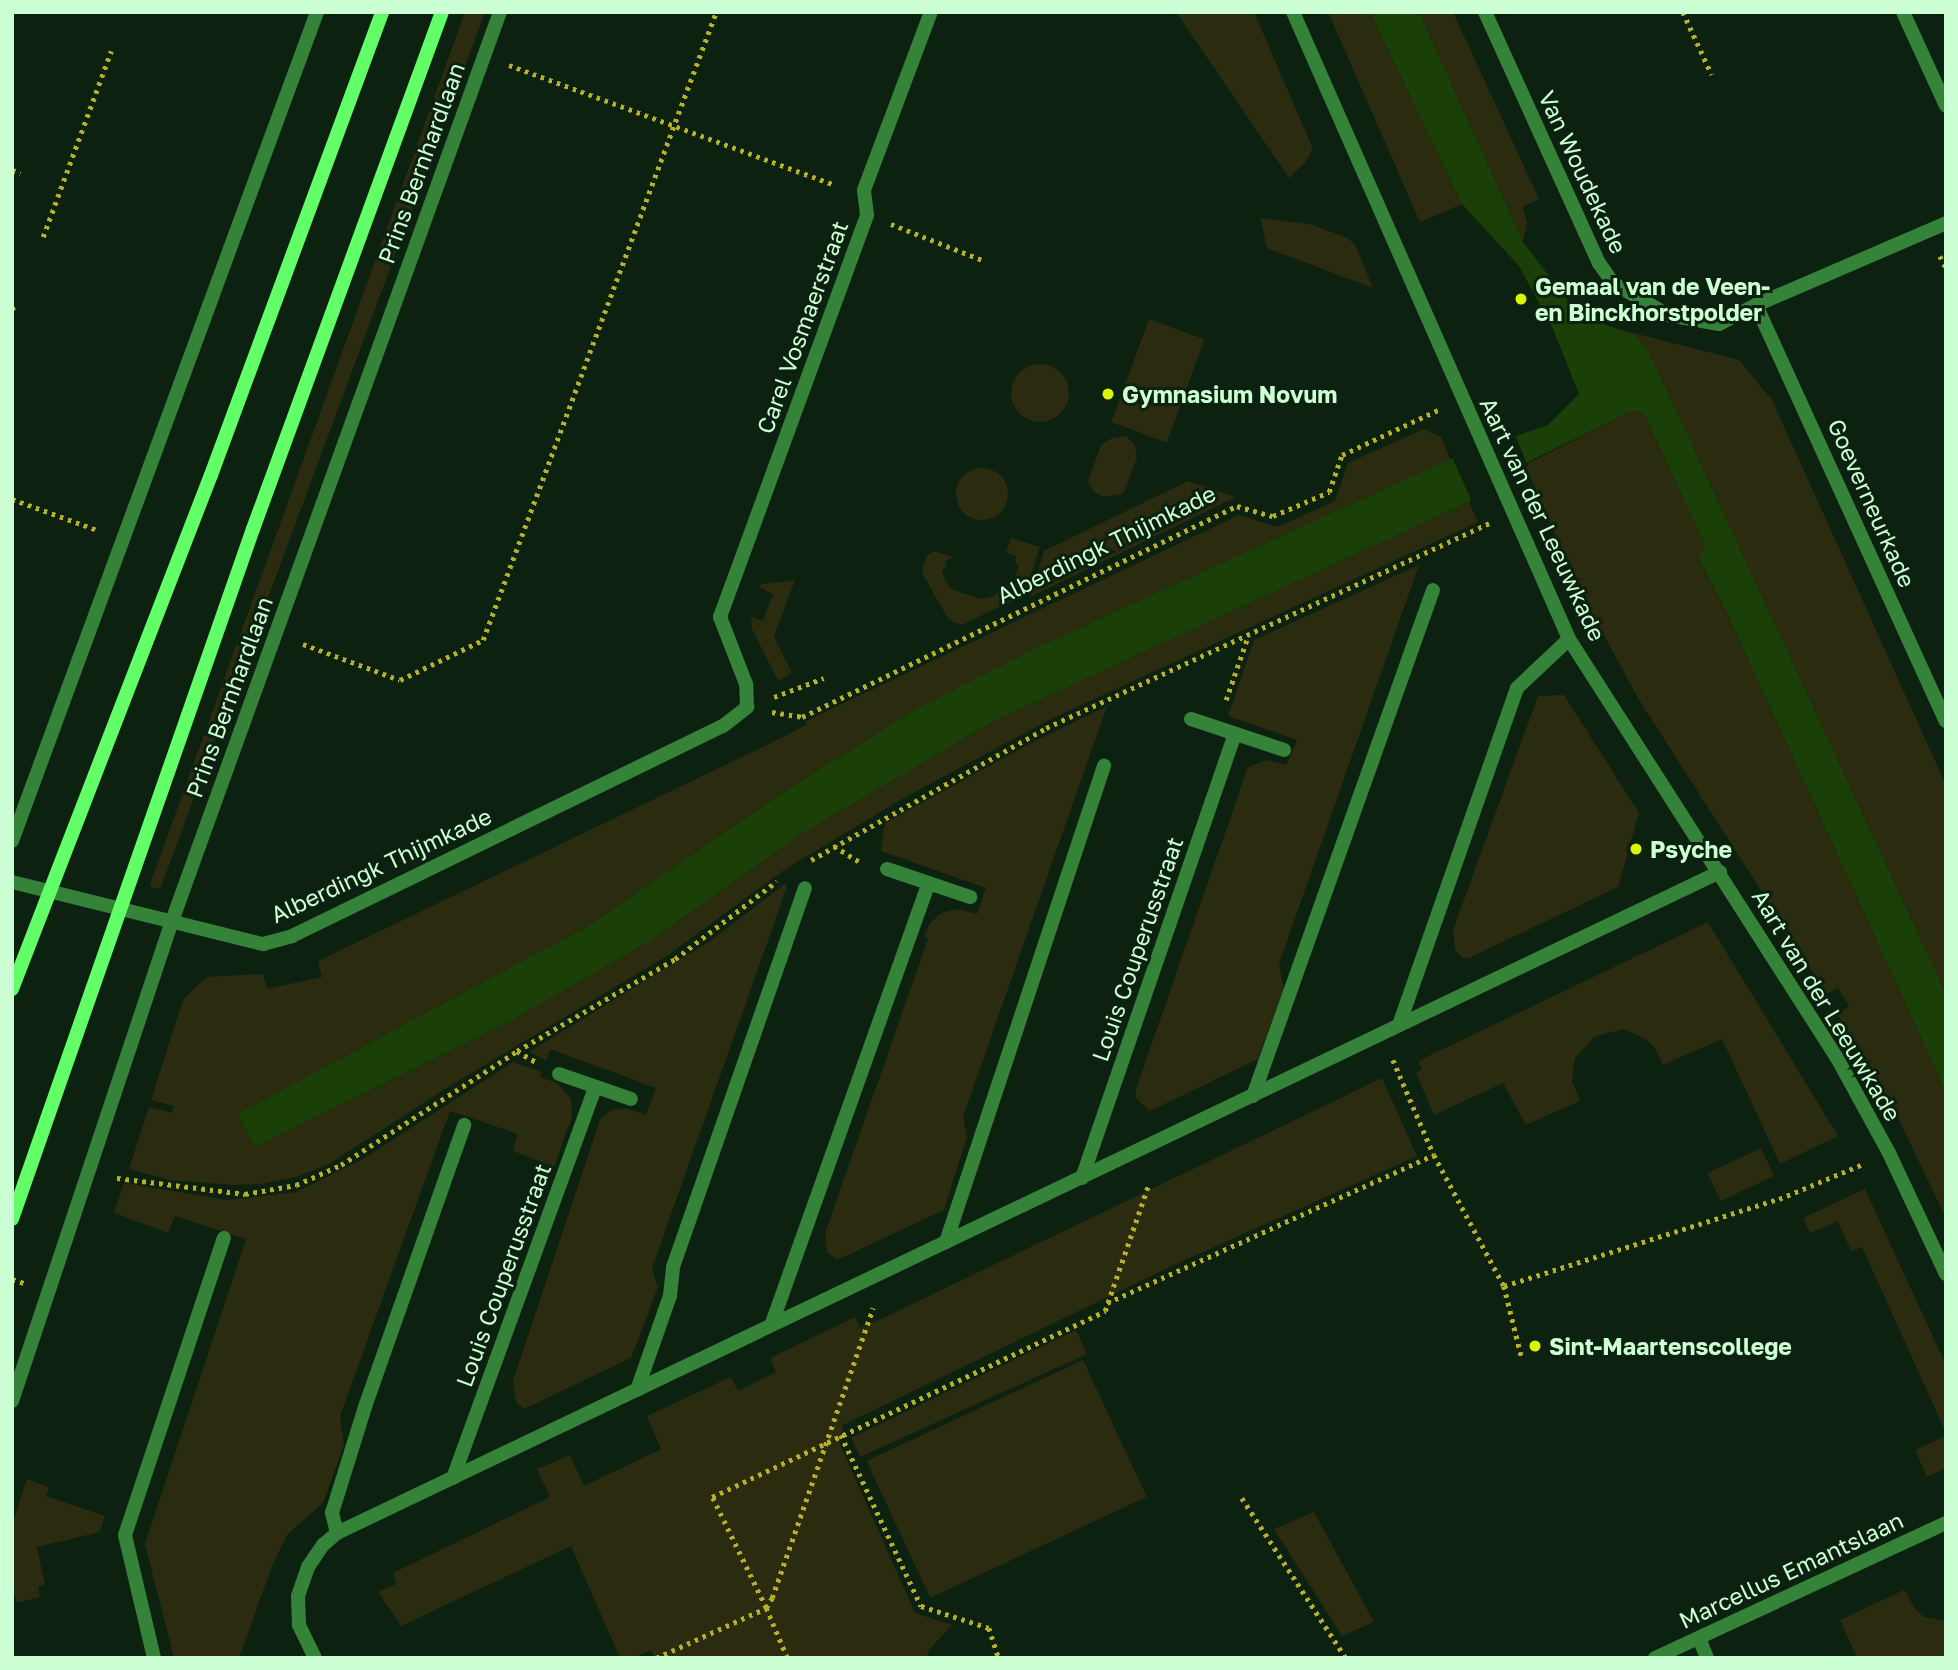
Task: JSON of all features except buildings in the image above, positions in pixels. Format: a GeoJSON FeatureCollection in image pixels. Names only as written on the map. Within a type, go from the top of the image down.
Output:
{"type":"FeatureCollection","features":[{"type":"Feature","properties":{"kind":"main road"},"geometry":{"type":"LineString","coordinates":[[12,989],[211,475],[382,12]]}},
{"type":"Feature","properties":{"kind":"main road","name":"Prins Bernhardlaan"},"geometry":{"type":"LineString","coordinates":[[12,1219],[253,529],[442,12]]}},
{"type":"Feature","properties":{"kind":"street"},"geometry":{"type":"LineString","coordinates":[[12,841],[317,12]]}},
{"type":"Feature","properties":{"kind":"street","name":"Prins Bernhardlaan"},"geometry":{"type":"LineString","coordinates":[[12,1401],[172,921],[500,12]]}},
{"type":"Feature","properties":{"kind":"street","name":"Carel Vosmaerstraat"},"geometry":{"type":"LineString","coordinates":[[747,708],[746,684],[720,617],[867,215],[864,190],[931,12]]}},
{"type":"Feature","properties":{"kind":"street","name":"Aart van der Leeuwkade"},"geometry":{"type":"LineString","coordinates":[[1293,12],[1569,639],[1837,1058],[1889,1153],[1946,1274]]}},
{"type":"Feature","properties":{"kind":"street","name":"Van Woudekade"},"geometry":{"type":"LineString","coordinates":[[1485,12],[1599,263],[1613,283],[1668,315],[1719,324],[1756,305],[1946,223]]}},
{"type":"Feature","properties":{"kind":"street"},"geometry":{"type":"LineString","coordinates":[[1903,12],[1946,106]]}},
{"type":"Feature","properties":{"kind":"street","name":"Goeverneurkade"},"geometry":{"type":"LineString","coordinates":[[1756,305],[1946,721]]}},
{"type":"Feature","properties":{"kind":"street"},"geometry":{"type":"LineString","coordinates":[[1253,1096],[1433,590]]}},
{"type":"Feature","properties":{"kind":"street"},"geometry":{"type":"LineString","coordinates":[[1399,1025],[1517,688],[1569,639]]}},
{"type":"Feature","properties":{"kind":"street","name":"Alberdingk Thijmkade"},"geometry":{"type":"LineString","coordinates":[[12,882],[263,944],[292,936],[723,726],[747,708]]}},
{"type":"Feature","properties":{"kind":"street"},"geometry":{"type":"LineString","coordinates":[[1191,719],[1284,750]]}},
{"type":"Feature","properties":{"kind":"street","name":"Louis Couperusstraat"},"geometry":{"type":"LineString","coordinates":[[1082,1178],[1235,734]]}},
{"type":"Feature","properties":{"kind":"street"},"geometry":{"type":"LineString","coordinates":[[946,1242],[1104,766]]}},
{"type":"Feature","properties":{"kind":"street"},"geometry":{"type":"LineString","coordinates":[[887,869],[970,897]]}},
{"type":"Feature","properties":{"kind":"street"},"geometry":{"type":"LineString","coordinates":[[316,1658],[299,1625],[298,1597],[308,1567],[323,1545],[337,1533],[1720,872]]}},
{"type":"Feature","properties":{"kind":"street"},"geometry":{"type":"LineString","coordinates":[[772,1323],[929,883]]}},
{"type":"Feature","properties":{"kind":"street"},"geometry":{"type":"LineString","coordinates":[[637,1390],[670,1296],[673,1267],[805,888]]}},
{"type":"Feature","properties":{"kind":"street"},"geometry":{"type":"LineString","coordinates":[[559,1074],[631,1100]]}},
{"type":"Feature","properties":{"kind":"street","name":"Louis Couperusstraat"},"geometry":{"type":"LineString","coordinates":[[453,1478],[595,1087]]}},
{"type":"Feature","properties":{"kind":"street"},"geometry":{"type":"LineString","coordinates":[[337,1533],[332,1513],[366,1404],[464,1125]]}},
{"type":"Feature","properties":{"kind":"street"},"geometry":{"type":"LineString","coordinates":[[154,1658],[125,1535],[224,1238]]}},
{"type":"Feature","properties":{"kind":"street","name":"Marcellus Emantslaan"},"geometry":{"type":"LineString","coordinates":[[1655,1658],[1946,1523]]}},
{"type":"Feature","properties":{"kind":"street"},"geometry":{"type":"LineString","coordinates":[[1699,1638],[1707,1658]]}},
{"type":"Feature","properties":{"kind":"path"},"geometry":{"type":"LineString","coordinates":[[276,634],[400,680],[483,639],[716,12]]}},
{"type":"Feature","properties":{"kind":"path"},"geometry":{"type":"LineString","coordinates":[[1684,12],[1712,75]]}},
{"type":"Feature","properties":{"kind":"path"},"geometry":{"type":"LineString","coordinates":[[43,237],[58,187],[111,51]]}},
{"type":"Feature","properties":{"kind":"path"},"geometry":{"type":"LineString","coordinates":[[484,56],[838,185],[864,190]]}},
{"type":"Feature","properties":{"kind":"path"},"geometry":{"type":"LineString","coordinates":[[12,170],[21,173]]}},
{"type":"Feature","properties":{"kind":"path"},"geometry":{"type":"LineString","coordinates":[[867,215],[985,261]]}},
{"type":"Feature","properties":{"kind":"path","name":"Alberdingk Thijmkade"},"geometry":{"type":"LineString","coordinates":[[747,708],[802,717],[1237,506],[1273,516],[1329,492],[1342,455],[1462,399]]}},
{"type":"Feature","properties":{"kind":"path"},"geometry":{"type":"LineString","coordinates":[[12,499],[123,539]]}},
{"type":"Feature","properties":{"kind":"path"},"geometry":{"type":"LineString","coordinates":[[1217,728],[1248,635]]}},
{"type":"Feature","properties":{"kind":"path"},"geometry":{"type":"LineString","coordinates":[[747,708],[824,678]]}},
{"type":"Feature","properties":{"kind":"path"},"geometry":{"type":"LineString","coordinates":[[1381,1033],[1434,1155],[1504,1286],[1522,1359]]}},
{"type":"Feature","properties":{"kind":"path"},"geometry":{"type":"LineString","coordinates":[[1504,1286],[1779,1199],[1889,1153]]}},
{"type":"Feature","properties":{"kind":"path"},"geometry":{"type":"LineString","coordinates":[[1107,1303],[1434,1155]]}},
{"type":"Feature","properties":{"kind":"path"},"geometry":{"type":"LineString","coordinates":[[787,1658],[712,1497],[1105,1311],[1149,1183]]}},
{"type":"Feature","properties":{"kind":"path"},"geometry":{"type":"LineString","coordinates":[[656,1658],[766,1608],[772,1598],[875,1302],[864,1282]]}},
{"type":"Feature","properties":{"kind":"path"},"geometry":{"type":"LineString","coordinates":[[842,1435],[920,1606],[989,1628],[999,1658]]}},
{"type":"Feature","properties":{"kind":"path"},"geometry":{"type":"LineString","coordinates":[[1242,1499],[1346,1658]]}},
{"type":"Feature","properties":{"kind":"shaded area"},"geometry":{"type":"Polygon","coordinates":[[[465,12],[485,12],[161,887],[154,889],[150,884],[465,12]]]}},
{"type":"Feature","properties":{"kind":"shaded area"},"geometry":{"type":"Polygon","coordinates":[[[1176,12],[1254,12],[1313,149],[1304,164],[1289,178],[1176,12]]]}},
{"type":"Feature","properties":{"kind":"shaded area"},"geometry":{"type":"Polygon","coordinates":[[[1328,12],[1370,12],[1462,204],[1420,222],[1328,12]]]}},
{"type":"Feature","properties":{"kind":"shaded area"},"geometry":{"type":"Polygon","coordinates":[[[1370,12],[1419,12],[1523,242],[1578,314],[1635,336],[1650,354],[1946,994],[1946,1092],[1727,613],[1699,559],[1705,544],[1644,414],[1637,411],[1530,461],[1469,502],[992,722],[800,835],[650,941],[511,1021],[255,1147],[237,1114],[588,926],[785,791],[916,709],[1040,646],[1450,459],[1548,425],[1579,394],[1553,329],[1519,266],[1462,204],[1370,12]]]}},
{"type":"Feature","properties":{"kind":"shaded area"},"geometry":{"type":"Polygon","coordinates":[[[1419,12],[1453,12],[1539,199],[1523,207],[1527,223],[1523,242],[1419,12]]]}},
{"type":"Feature","properties":{"kind":"shaded area"},"geometry":{"type":"Polygon","coordinates":[[[1260,218],[1310,224],[1345,237],[1355,244],[1373,288],[1267,248],[1260,218]]]}},
{"type":"Feature","properties":{"kind":"shaded area"},"geometry":{"type":"Polygon","coordinates":[[[1149,319],[1204,339],[1167,443],[1111,422],[1149,319]]]}},
{"type":"Feature","properties":{"kind":"shaded area"},"geometry":{"type":"Polygon","coordinates":[[[1603,325],[1739,360],[1772,400],[1946,785],[1946,994],[1650,354],[1603,325]]]}},
{"type":"Feature","properties":{"kind":"shaded area"},"geometry":{"type":"Polygon","coordinates":[[[1040,364],[1056,369],[1064,377],[1069,393],[1064,409],[1056,417],[1040,422],[1024,417],[1016,409],[1011,393],[1016,377],[1024,369],[1040,364]]]}},
{"type":"Feature","properties":{"kind":"shaded area"},"geometry":{"type":"Polygon","coordinates":[[[1630,412],[1644,414],[1705,544],[1699,560],[1727,613],[1946,1092],[1946,1218],[1899,1120],[1837,1014],[1849,1006],[1838,988],[1827,994],[1638,698],[1583,597],[1525,465],[1630,412]]]}},
{"type":"Feature","properties":{"kind":"shaded area"},"geometry":{"type":"Polygon","coordinates":[[[1424,429],[1441,437],[1450,459],[1040,646],[916,709],[785,791],[588,926],[237,1114],[255,1147],[511,1021],[650,941],[800,835],[992,722],[1469,502],[1478,522],[1051,719],[902,799],[784,870],[667,956],[453,1084],[329,1164],[296,1177],[260,1184],[233,1185],[169,1180],[129,1169],[149,1107],[172,1113],[174,1106],[151,1100],[183,1000],[206,977],[263,974],[267,989],[322,977],[318,961],[779,739],[806,725],[806,721],[1239,515],[1277,527],[1335,501],[1348,463],[1424,429]]]}},
{"type":"Feature","properties":{"kind":"shaded area"},"geometry":{"type":"Polygon","coordinates":[[[1126,436],[1135,445],[1137,458],[1123,494],[1103,497],[1093,491],[1088,482],[1101,445],[1112,438],[1126,436]]]}},
{"type":"Feature","properties":{"kind":"shaded area"},"geometry":{"type":"Polygon","coordinates":[[[982,468],[1001,475],[1008,494],[1001,513],[982,520],[963,513],[956,494],[963,475],[982,468]]]}},
{"type":"Feature","properties":{"kind":"shaded area"},"geometry":{"type":"Polygon","coordinates":[[[1188,481],[1236,497],[1030,597],[1044,551],[1188,481]]]}},
{"type":"Feature","properties":{"kind":"shaded area"},"geometry":{"type":"Polygon","coordinates":[[[1011,538],[1040,547],[1025,594],[962,625],[949,620],[923,575],[927,556],[934,551],[953,557],[945,561],[947,567],[942,570],[945,581],[953,590],[981,599],[994,596],[1015,577],[1019,565],[1015,563],[1016,556],[1006,553],[1011,538]]]}},
{"type":"Feature","properties":{"kind":"shaded area"},"geometry":{"type":"Polygon","coordinates":[[[1419,565],[1279,964],[1284,988],[1258,1059],[1150,1111],[1136,1098],[1136,1089],[1248,767],[1267,760],[1286,765],[1297,740],[1228,716],[1254,640],[1419,565]]]}},
{"type":"Feature","properties":{"kind":"shaded area"},"geometry":{"type":"Polygon","coordinates":[[[795,580],[774,636],[792,673],[778,681],[752,629],[751,617],[763,621],[773,594],[760,588],[761,584],[795,580]]]}},
{"type":"Feature","properties":{"kind":"shaded area"},"geometry":{"type":"Polygon","coordinates":[[[1564,695],[1639,813],[1618,887],[1469,958],[1463,958],[1455,950],[1453,930],[1538,696],[1564,695]]]}},
{"type":"Feature","properties":{"kind":"shaded area"},"geometry":{"type":"Polygon","coordinates":[[[1107,706],[963,1117],[967,1137],[944,1210],[837,1260],[827,1252],[825,1233],[928,939],[924,936],[930,923],[941,913],[957,909],[977,914],[986,888],[881,851],[885,823],[1031,743],[1107,706]]]}},
{"type":"Feature","properties":{"kind":"shaded area"},"geometry":{"type":"Polygon","coordinates":[[[785,884],[787,887],[652,1268],[658,1287],[631,1358],[524,1409],[516,1402],[513,1381],[600,1120],[611,1110],[626,1108],[646,1115],[656,1088],[550,1049],[546,1060],[529,1052],[710,941],[785,884]]]}},
{"type":"Feature","properties":{"kind":"shaded area"},"geometry":{"type":"Polygon","coordinates":[[[1708,922],[1838,1136],[1780,1164],[1722,1039],[1663,1065],[1655,1048],[1646,1039],[1623,1029],[1594,1037],[1575,1058],[1572,1081],[1580,1101],[1526,1125],[1503,1083],[1434,1115],[1416,1073],[1422,1069],[1418,1061],[1708,922]]]}},
{"type":"Feature","properties":{"kind":"shaded area"},"geometry":{"type":"Polygon","coordinates":[[[513,1062],[542,1072],[540,1077],[557,1083],[571,1099],[572,1117],[554,1167],[513,1151],[518,1134],[450,1111],[340,1416],[344,1445],[323,1503],[287,1535],[272,1566],[239,1658],[174,1658],[145,1544],[246,1239],[175,1216],[168,1233],[114,1213],[124,1183],[227,1200],[296,1192],[363,1159],[513,1062]]]}},
{"type":"Feature","properties":{"kind":"shaded area"},"geometry":{"type":"Polygon","coordinates":[[[1382,1078],[1417,1156],[1174,1265],[843,1425],[840,1444],[915,1613],[952,1625],[927,1652],[929,1658],[655,1658],[651,1650],[634,1658],[620,1658],[571,1546],[401,1626],[378,1592],[396,1584],[393,1573],[550,1497],[537,1469],[570,1455],[584,1486],[661,1449],[647,1416],[731,1377],[738,1391],[776,1372],[770,1358],[855,1317],[860,1328],[879,1320],[1382,1078]]]}},
{"type":"Feature","properties":{"kind":"shaded area"},"geometry":{"type":"Polygon","coordinates":[[[1761,1148],[1774,1176],[1721,1201],[1708,1173],[1761,1148]]]}},
{"type":"Feature","properties":{"kind":"shaded area"},"geometry":{"type":"Polygon","coordinates":[[[1865,1189],[1946,1365],[1946,1433],[1862,1247],[1851,1251],[1838,1221],[1810,1233],[1803,1218],[1865,1189]]]}},
{"type":"Feature","properties":{"kind":"shaded area"},"geometry":{"type":"Polygon","coordinates":[[[1076,1330],[1087,1354],[860,1457],[851,1438],[1076,1330]]]}},
{"type":"Feature","properties":{"kind":"shaded area"},"geometry":{"type":"Polygon","coordinates":[[[1083,1360],[1147,1497],[930,1598],[866,1461],[1083,1360]]]}},
{"type":"Feature","properties":{"kind":"shaded area"},"geometry":{"type":"Polygon","coordinates":[[[1946,1436],[1946,1468],[1927,1477],[1915,1450],[1946,1436]]]}},
{"type":"Feature","properties":{"kind":"shaded area"},"geometry":{"type":"Polygon","coordinates":[[[27,1479],[49,1487],[46,1496],[105,1516],[100,1532],[37,1547],[45,1584],[38,1587],[40,1597],[17,1603],[12,1585],[12,1525],[27,1479]]]}},
{"type":"Feature","properties":{"kind":"shaded area"},"geometry":{"type":"Polygon","coordinates":[[[1314,1512],[1374,1622],[1342,1636],[1274,1529],[1314,1512]]]}},
{"type":"Feature","properties":{"kind":"shaded area"},"geometry":{"type":"Polygon","coordinates":[[[1904,1590],[1916,1610],[1924,1617],[1946,1621],[1946,1658],[1857,1658],[1840,1620],[1904,1590]]]}},
{"type":"Feature","properties":{"kind":"pier"},"geometry":{"type":"Polygon","coordinates":[[[1515,435],[1528,466],[1473,504],[1451,455],[1515,435]]]}},
{"type":"Feature","properties":{"kind":"place","name":"Gemaal van de Veen- en Binckhorstpolder"},"geometry":{"type":"Point","coordinates":[1521,299]}},
{"type":"Feature","properties":{"kind":"place","name":"Gymnasium Novum"},"geometry":{"type":"Point","coordinates":[1108,394]}},
{"type":"Feature","properties":{"kind":"place","name":"Psyche"},"geometry":{"type":"Point","coordinates":[1636,849]}},
{"type":"Feature","properties":{"kind":"place","name":"Sint-Maartenscollege"},"geometry":{"type":"Point","coordinates":[1535,1346]}}]}
